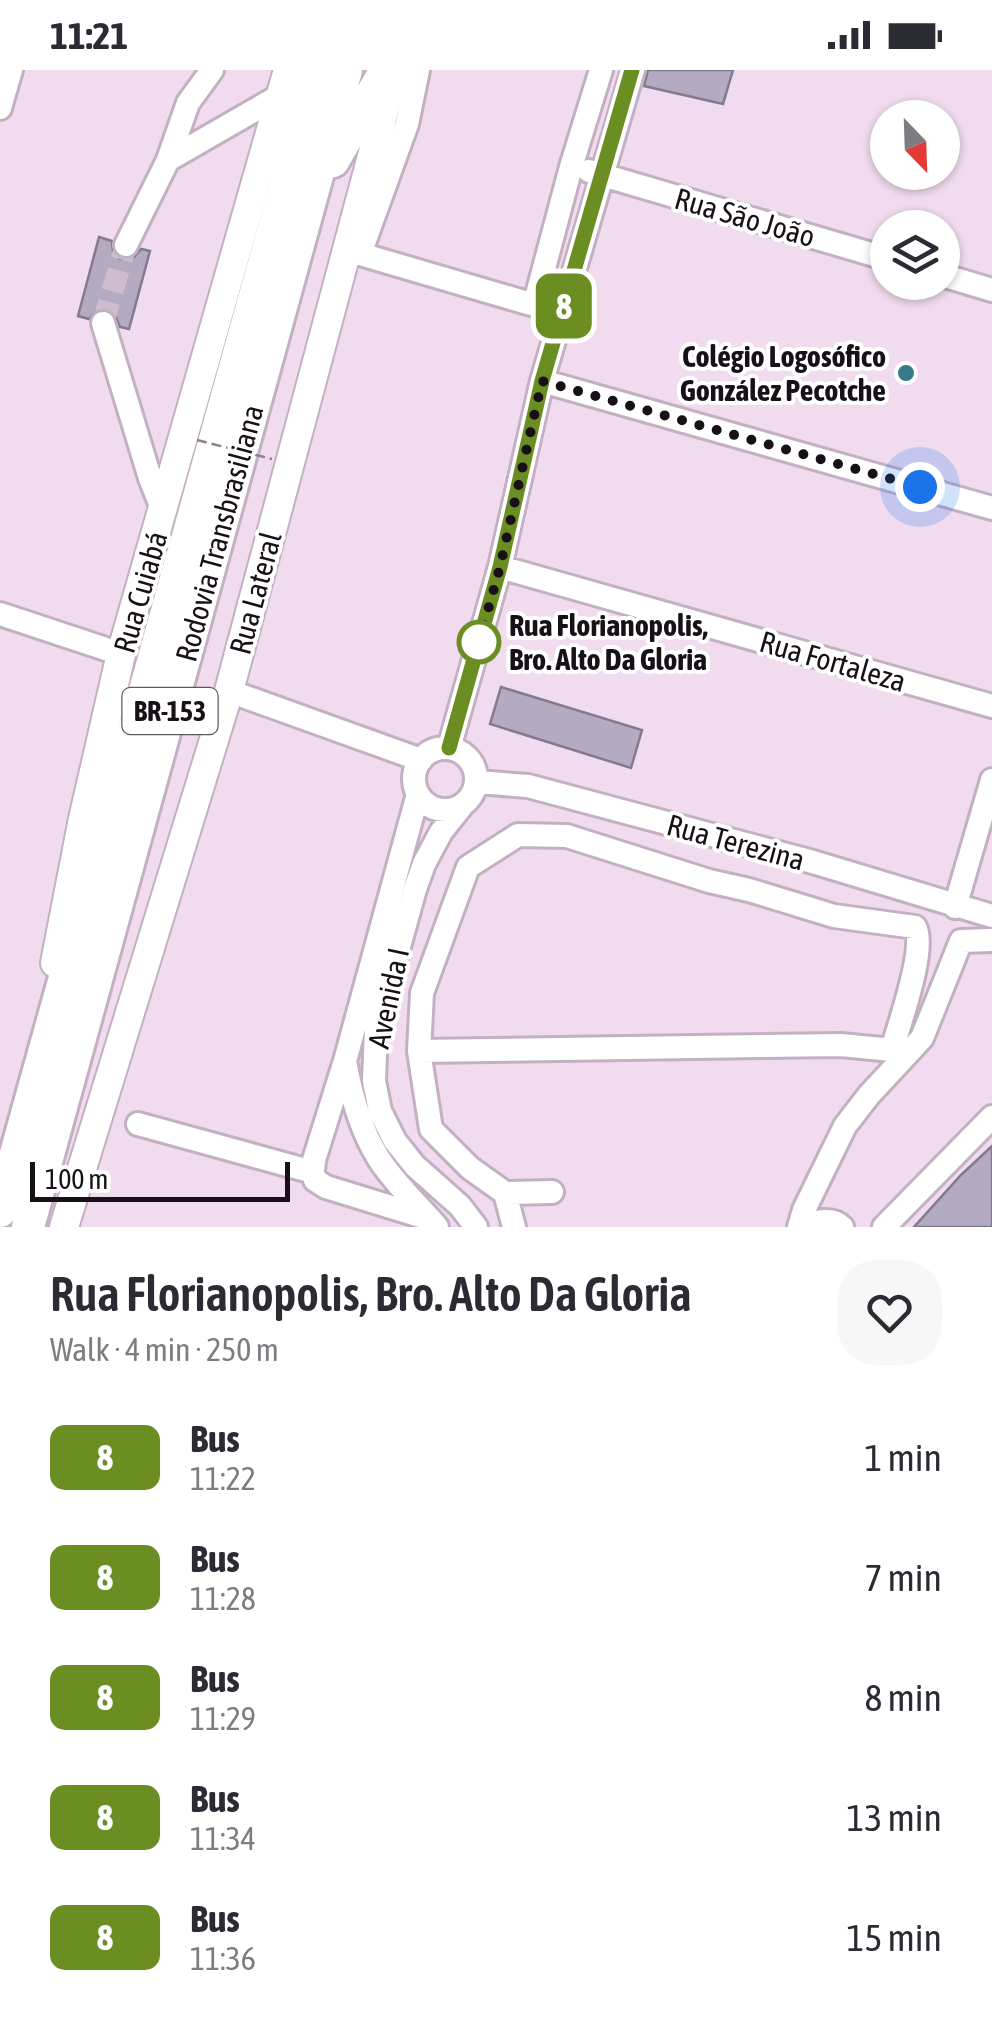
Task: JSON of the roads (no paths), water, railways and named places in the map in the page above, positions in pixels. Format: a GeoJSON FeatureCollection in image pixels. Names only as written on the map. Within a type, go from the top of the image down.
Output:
{"type":"FeatureCollection","features":[{"type":"Feature","properties":{"kind":"highway","name":"Rodovia Transbrasiliana"},"geometry":{"type":"LineString","coordinates":[[0,1211],[318,70]]}},
{"type":"Feature","properties":{"kind":"highway","name":"Rodovia Transbrasiliana"},"geometry":{"type":"LineString","coordinates":[[28,1227],[346,70]]}},
{"type":"Feature","properties":{"kind":"highway"},"geometry":{"type":"LineString","coordinates":[[312,194],[386,70]]}},
{"type":"Feature","properties":{"kind":"main road","name":"Rua Lateral"},"geometry":{"type":"LineString","coordinates":[[64,1227],[229,692],[396,70]]}},
{"type":"Feature","properties":{"kind":"main road","name":"Rua Cuiabá"},"geometry":{"type":"LineString","coordinates":[[25,1122],[83,818],[122,654],[284,82]]}},
{"type":"Feature","properties":{"kind":"street"},"geometry":{"type":"LineString","coordinates":[[0,108],[11,70]]}},
{"type":"Feature","properties":{"kind":"street"},"geometry":{"type":"LineString","coordinates":[[126,244],[168,160],[188,103],[212,70]]}},
{"type":"Feature","properties":{"kind":"street"},"geometry":{"type":"LineString","coordinates":[[418,70],[406,124],[360,254],[534,304],[600,70]]}},
{"type":"Feature","properties":{"kind":"street"},"geometry":{"type":"LineString","coordinates":[[449,748],[500,567],[542,381],[632,70]]}},
{"type":"Feature","properties":{"kind":"street"},"geometry":{"type":"LineString","coordinates":[[168,160],[284,82]]}},
{"type":"Feature","properties":{"kind":"street","name":"Rua São João"},"geometry":{"type":"LineString","coordinates":[[571,168],[870,254]]}},
{"type":"Feature","properties":{"kind":"street"},"geometry":{"type":"LineString","coordinates":[[960,280],[992,290]]}},
{"type":"Feature","properties":{"kind":"street"},"geometry":{"type":"LineString","coordinates":[[103,322],[163,511]]}},
{"type":"Feature","properties":{"kind":"street"},"geometry":{"type":"LineString","coordinates":[[542,381],[992,508]]}},
{"type":"Feature","properties":{"kind":"street","name":"Rua Fortaleza"},"geometry":{"type":"LineString","coordinates":[[500,567],[992,706]]}},
{"type":"Feature","properties":{"kind":"street"},"geometry":{"type":"LineString","coordinates":[[0,614],[122,654]]}},
{"type":"Feature","properties":{"kind":"street"},"geometry":{"type":"LineString","coordinates":[[229,692],[420,760]]}},
{"type":"Feature","properties":{"kind":"street"},"geometry":{"type":"LineString","coordinates":[[449,748],[470,760],[478,782],[461,807],[442,810],[432,808],[418,794],[414,770],[433,750],[449,748]]}},
{"type":"Feature","properties":{"kind":"street"},"geometry":{"type":"LineString","coordinates":[[955,906],[992,780]]}},
{"type":"Feature","properties":{"kind":"street","name":"Rua Terezina"},"geometry":{"type":"LineString","coordinates":[[478,782],[528,786],[813,862],[992,916]]}},
{"type":"Feature","properties":{"kind":"street","name":"Avenida I"},"geometry":{"type":"LineString","coordinates":[[418,794],[345,1060],[351,1093],[380,1159],[433,1223]]}},
{"type":"Feature","properties":{"kind":"street","name":"Avenida I"},"geometry":{"type":"LineString","coordinates":[[461,807],[442,832],[414,889],[376,1029],[374,1081],[380,1111],[395,1140],[415,1166],[460,1206],[476,1227]]}},
{"type":"Feature","properties":{"kind":"street"},"geometry":{"type":"LineString","coordinates":[[552,1192],[506,1193],[470,1168],[431,1129],[419,1051],[422,993],[468,867],[518,835],[568,836],[834,916],[915,927],[918,948],[897,1054]]}},
{"type":"Feature","properties":{"kind":"street"},"geometry":{"type":"LineString","coordinates":[[842,1227],[820,1221],[802,1227],[804,1210],[845,1126],[897,1054],[922,1038],[961,940],[992,940]]}},
{"type":"Feature","properties":{"kind":"street"},"geometry":{"type":"LineString","coordinates":[[918,948],[954,957]]}},
{"type":"Feature","properties":{"kind":"street"},"geometry":{"type":"LineString","coordinates":[[419,1051],[826,1045],[897,1054]]}},
{"type":"Feature","properties":{"kind":"street"},"geometry":{"type":"LineString","coordinates":[[345,1060],[312,1172],[315,1180],[382,1216],[433,1223]]}},
{"type":"Feature","properties":{"kind":"street"},"geometry":{"type":"LineString","coordinates":[[884,1227],[992,1117]]}},
{"type":"Feature","properties":{"kind":"street"},"geometry":{"type":"LineString","coordinates":[[138,1124],[312,1172]]}},
{"type":"Feature","properties":{"kind":"street"},"geometry":{"type":"LineString","coordinates":[[506,1193],[514,1227]]}},
{"type":"Feature","properties":{"kind":"tunnel"},"geometry":{"type":"LineString","coordinates":[[103,323],[126,245]]}},
{"type":"Feature","properties":{"kind":"place","name":"Colégio Logosófico González Pecotche"},"geometry":{"type":"Point","coordinates":[906,373]}},
{"type":"Feature","properties":{"kind":"place","name":"Rua Florianopolis, Bro. Alto Da Gloria"},"geometry":{"type":"Point","coordinates":[479,642]}}]}
